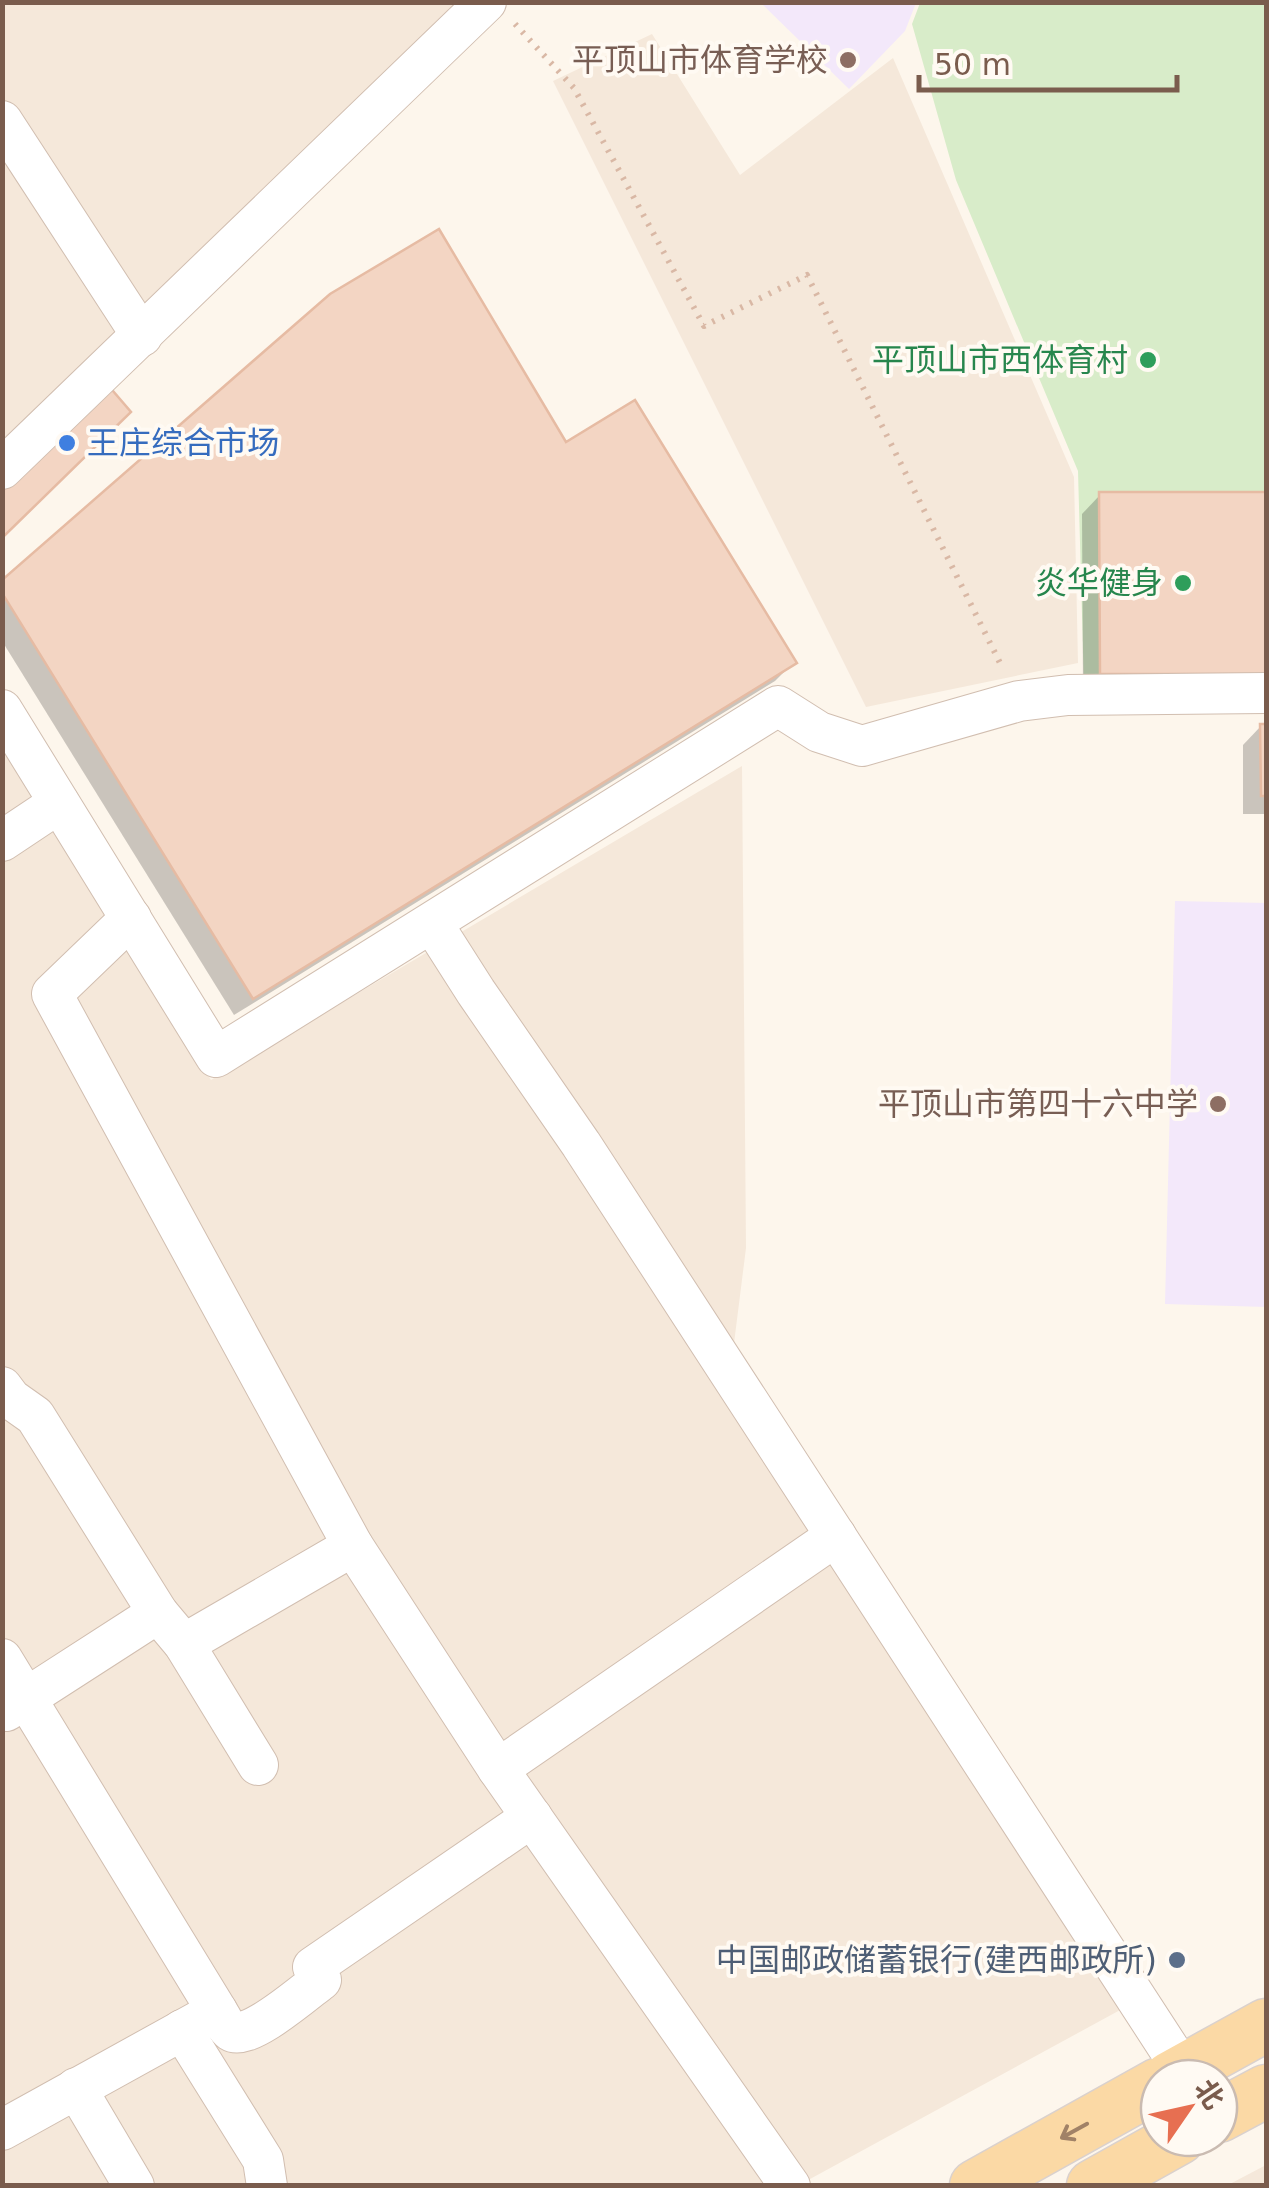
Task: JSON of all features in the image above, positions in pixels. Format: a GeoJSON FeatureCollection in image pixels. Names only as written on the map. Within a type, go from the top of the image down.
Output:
{"type":"FeatureCollection","features":[{"type":"Feature","properties":{"kind":"main road"},"geometry":{"type":"LineString","coordinates":[[1209,2058],[1266,2025]]}},
{"type":"Feature","properties":{"kind":"main road"},"geometry":{"type":"LineString","coordinates":[[1239,2105],[1266,2091]]}},
{"type":"Feature","properties":{"kind":"main road"},"geometry":{"type":"LineString","coordinates":[[976,2186],[1139,2098]]}},
{"type":"Feature","properties":{"kind":"main road"},"geometry":{"type":"LineString","coordinates":[[1093,2186],[1144,2158]]}},
{"type":"Feature","properties":{"kind":"street"},"geometry":{"type":"LineString","coordinates":[[2,469],[497,10]]}},
{"type":"Feature","properties":{"kind":"street"},"geometry":{"type":"LineString","coordinates":[[2,121],[142,336]]}},
{"type":"Feature","properties":{"kind":"street"},"geometry":{"type":"LineString","coordinates":[[2,710],[216,1057],[778,706],[819,732],[862,746],[1019,701],[1068,694],[1266,692]]}},
{"type":"Feature","properties":{"kind":"street"},"geometry":{"type":"LineString","coordinates":[[2,841],[60,802]]}},
{"type":"Feature","properties":{"kind":"street"},"geometry":{"type":"LineString","coordinates":[[132,918],[52,994],[353,1546],[498,1769],[790,2186]]}},
{"type":"Feature","properties":{"kind":"street"},"geometry":{"type":"LineString","coordinates":[[432,922],[836,1536],[1162,2058]]}},
{"type":"Feature","properties":{"kind":"street"},"geometry":{"type":"LineString","coordinates":[[2,1387],[11,1400],[35,1416],[258,1765]]}},
{"type":"Feature","properties":{"kind":"street"},"geometry":{"type":"LineString","coordinates":[[498,1769],[836,1536]]}},
{"type":"Feature","properties":{"kind":"street"},"geometry":{"type":"LineString","coordinates":[[184,1644],[353,1546]]}},
{"type":"Feature","properties":{"kind":"street"},"geometry":{"type":"LineString","coordinates":[[14,1706],[158,1613]]}},
{"type":"Feature","properties":{"kind":"street"},"geometry":{"type":"LineString","coordinates":[[2,1660],[14,1706],[199,2020],[263,2160],[268,2186]]}},
{"type":"Feature","properties":{"kind":"street"},"geometry":{"type":"LineString","coordinates":[[3,2128],[199,2020],[237,2034],[254,2029],[321,1980],[313,1967],[532,1817]]}},
{"type":"Feature","properties":{"kind":"street"},"geometry":{"type":"LineString","coordinates":[[76,2088],[134,2186]]}},
{"type":"Feature","properties":{"kind":"path"},"geometry":{"type":"LineString","coordinates":[[497,10],[574,88],[704,326],[806,275],[1019,701]]}},
{"type":"Feature","properties":{"kind":"shaded area"},"geometry":{"type":"Polygon","coordinates":[[[3,3],[460,3],[3,446],[3,3]]]}},
{"type":"Feature","properties":{"kind":"shaded area","name":"平顶山市体育学校"},"geometry":{"type":"Polygon","coordinates":[[[761,3],[916,3],[905,31],[849,89],[761,3]]]}},
{"type":"Feature","properties":{"kind":"shaded area"},"geometry":{"type":"Polygon","coordinates":[[[652,34],[740,175],[893,58],[1074,477],[1078,663],[866,707],[553,81],[652,34]]]}},
{"type":"Feature","properties":{"kind":"shaded area"},"geometry":{"type":"Polygon","coordinates":[[[2,738],[211,1080],[742,766],[746,1248],[729,1383],[1133,2003],[799,2185],[3,2185],[2,738]]]}},
{"type":"Feature","properties":{"kind":"shaded area","name":"平顶山市第四十六中学"},"geometry":{"type":"Polygon","coordinates":[[[1175,901],[1266,903],[1266,1307],[1165,1304],[1175,901]]]}},
{"type":"Feature","properties":{"kind":"shaded area"},"geometry":{"type":"Polygon","coordinates":[[[1266,2165],[1266,2185],[1228,2185],[1266,2165]]]}},
{"type":"Feature","properties":{"kind":"green space","name":"平顶山市西体育村"},"geometry":{"type":"Polygon","coordinates":[[[920,3],[1266,3],[1266,684],[1084,687],[1078,471],[956,180],[912,24],[920,3]]]}},
{"type":"Feature","properties":{"kind":"building"},"geometry":{"type":"Polygon","coordinates":[[[439,229],[566,442],[635,400],[797,663],[253,999],[2,593],[2,580],[330,294],[439,229]]]}},
{"type":"Feature","properties":{"kind":"building","name":"王庄综合市场"},"geometry":{"type":"Polygon","coordinates":[[[101,377],[131,412],[2,538],[2,474],[101,377]]]}},
{"type":"Feature","properties":{"kind":"building","name":"炎华健身"},"geometry":{"type":"Polygon","coordinates":[[[1099,492],[1266,492],[1266,674],[1100,674],[1099,492]]]}},
{"type":"Feature","properties":{"kind":"building"},"geometry":{"type":"Polygon","coordinates":[[[1260,724],[1266,724],[1266,796],[1261,796],[1260,724]]]}},
{"type":"Feature","properties":{"kind":"place","name":"平顶山市体育学校"},"geometry":{"type":"Point","coordinates":[848,60]}},
{"type":"Feature","properties":{"kind":"place","name":"平顶山市西体育村"},"geometry":{"type":"Point","coordinates":[1148,360]}},
{"type":"Feature","properties":{"kind":"place","name":"王庄综合市场"},"geometry":{"type":"Point","coordinates":[67,443]}},
{"type":"Feature","properties":{"kind":"place","name":"炎华健身"},"geometry":{"type":"Point","coordinates":[1183,583]}},
{"type":"Feature","properties":{"kind":"place","name":"平顶山市第四十六中学"},"geometry":{"type":"Point","coordinates":[1218,1104]}},
{"type":"Feature","properties":{"kind":"place","name":"中国邮政储蓄银行(建西邮政所)"},"geometry":{"type":"Point","coordinates":[1177,1960]}}]}
